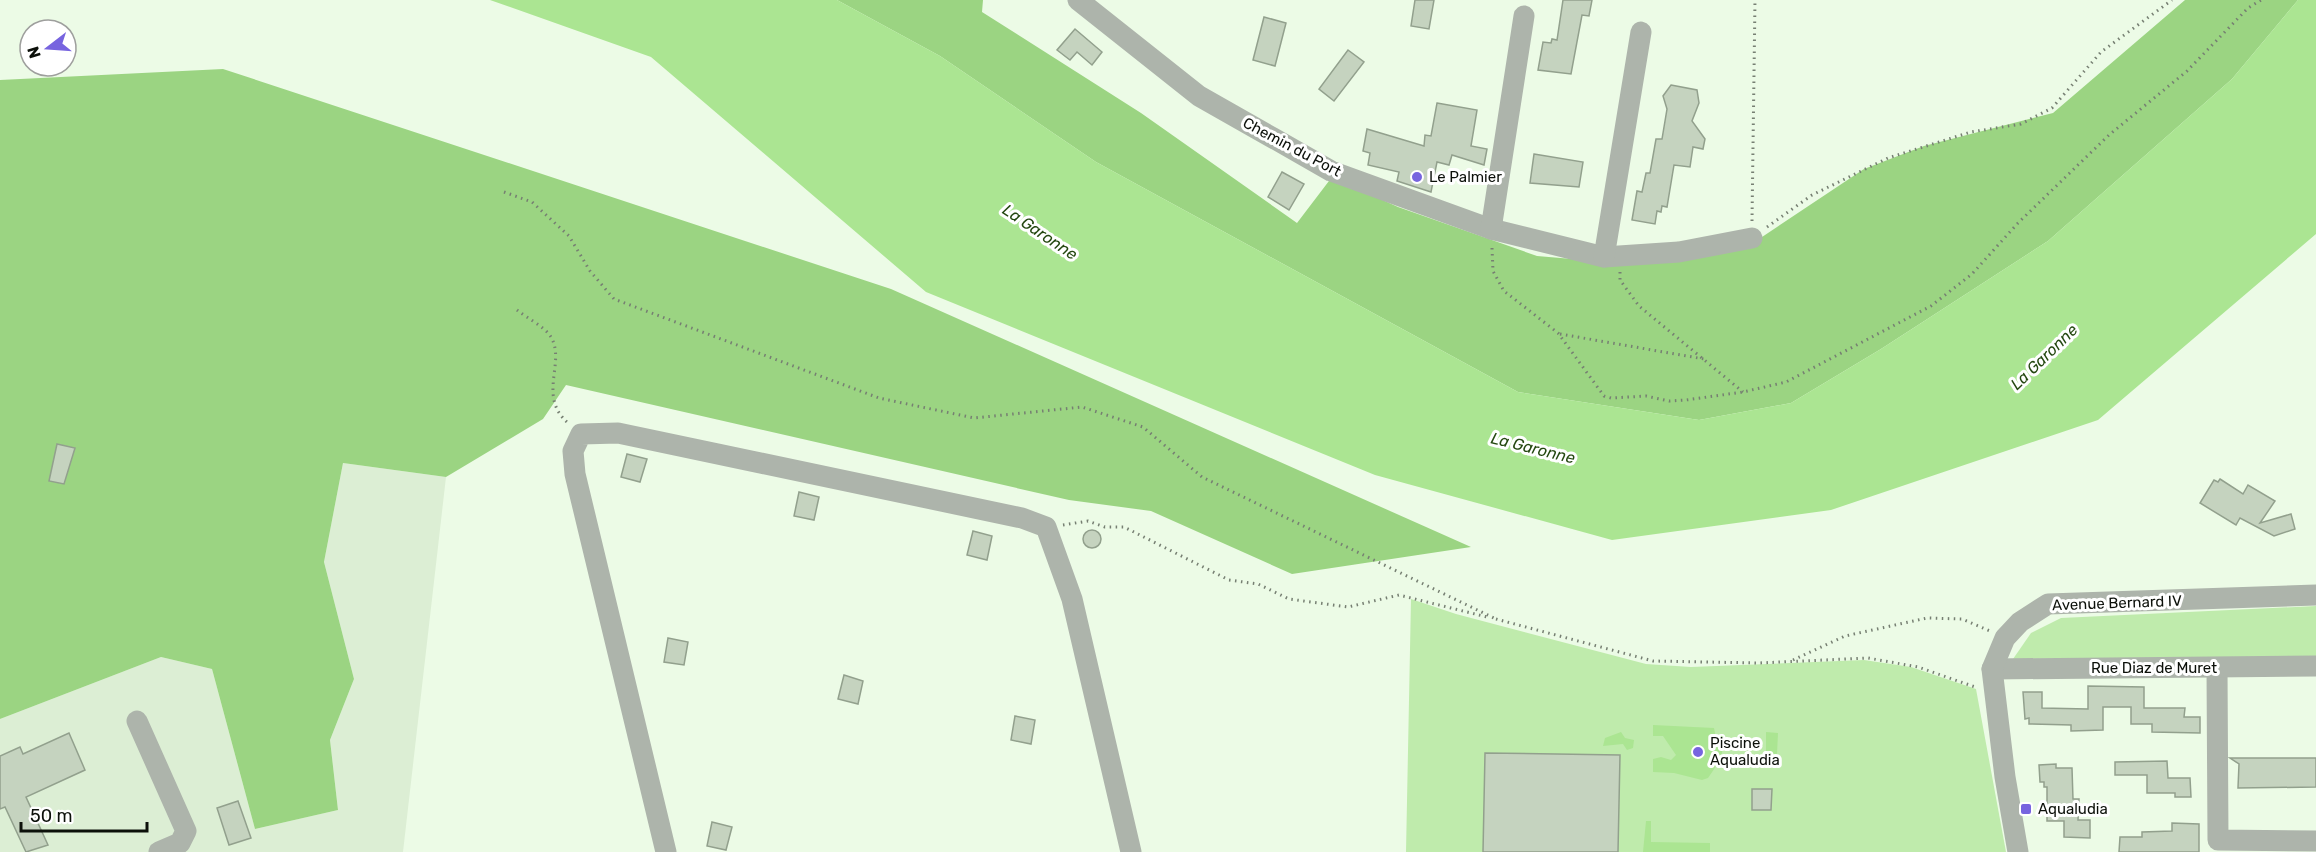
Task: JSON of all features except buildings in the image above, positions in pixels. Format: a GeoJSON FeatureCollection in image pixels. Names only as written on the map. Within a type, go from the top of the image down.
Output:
{"type":"FeatureCollection","features":[{"type":"Feature","properties":{"kind":"street","name":"Chemin du Port"},"geometry":{"type":"LineString","coordinates":[[1078,0],[1199,96],[1331,171],[1491,229],[1612,257],[1679,252],[1752,238]]}},
{"type":"Feature","properties":{"kind":"street"},"geometry":{"type":"LineString","coordinates":[[1491,229],[1524,16]]}},
{"type":"Feature","properties":{"kind":"street"},"geometry":{"type":"LineString","coordinates":[[1612,257],[1641,32]]}},
{"type":"Feature","properties":{"kind":"street"},"geometry":{"type":"LineString","coordinates":[[666,852],[575,474],[573,451],[580,434],[618,433],[1022,518],[1047,527],[1072,599],[1131,852]]}},
{"type":"Feature","properties":{"kind":"street","name":"Avenue Bernard IV"},"geometry":{"type":"LineString","coordinates":[[2018,852],[2005,777],[1993,678],[2005,638],[2020,622],[2048,604],[2316,595]]}},
{"type":"Feature","properties":{"kind":"street","name":"Rue Diaz de Muret"},"geometry":{"type":"LineString","coordinates":[[1993,678],[2316,666]]}},
{"type":"Feature","properties":{"kind":"street"},"geometry":{"type":"LineString","coordinates":[[2217,668],[2218,840],[2316,841]]}},
{"type":"Feature","properties":{"kind":"street"},"geometry":{"type":"LineString","coordinates":[[137,721],[186,831],[180,843],[159,852]]}},
{"type":"Feature","properties":{"kind":"path"},"geometry":{"type":"LineString","coordinates":[[1752,238],[1755,0]]}},
{"type":"Feature","properties":{"kind":"path"},"geometry":{"type":"LineString","coordinates":[[1752,238],[1812,195],[1888,158],[1971,132],[2021,124],[2052,108],[2101,52],[2172,0]]}},
{"type":"Feature","properties":{"kind":"path"},"geometry":{"type":"LineString","coordinates":[[1491,229],[1493,271],[1504,291],[1558,333],[1604,396],[1611,398],[1646,396],[1669,401],[1743,392],[1786,382],[1809,372],[1855,344],[1878,335],[1930,306],[1961,284],[2109,135],[2187,71],[2248,8],[2261,0]]}},
{"type":"Feature","properties":{"kind":"path"},"geometry":{"type":"LineString","coordinates":[[504,192],[532,202],[569,236],[590,271],[614,299],[879,398],[974,418],[1082,407],[1143,428],[1202,477],[1497,619]]}},
{"type":"Feature","properties":{"kind":"path"},"geometry":{"type":"LineString","coordinates":[[1612,257],[1620,280],[1639,306],[1707,359],[1743,392]]}},
{"type":"Feature","properties":{"kind":"path"},"geometry":{"type":"LineString","coordinates":[[517,310],[550,335],[556,352],[552,373],[552,396],[563,418],[580,434]]}},
{"type":"Feature","properties":{"kind":"path"},"geometry":{"type":"LineString","coordinates":[[1558,333],[1707,359]]}},
{"type":"Feature","properties":{"kind":"path"},"geometry":{"type":"LineString","coordinates":[[1047,527],[1088,521],[1105,526],[1124,527],[1229,580],[1258,584],[1289,599],[1348,607],[1399,595],[1653,661],[1791,661],[1868,658],[1918,667],[1971,688],[1993,678]]}},
{"type":"Feature","properties":{"kind":"path"},"geometry":{"type":"LineString","coordinates":[[1791,661],[1845,636],[1927,618],[1962,620],[2005,638]]}},
{"type":"Feature","properties":{"kind":"shaded area"},"geometry":{"type":"Polygon","coordinates":[[[837,0],[983,0],[982,12],[1141,113],[1297,223],[1332,177],[1398,207],[1537,256],[1631,264],[1750,245],[1864,169],[1924,146],[2053,113],[2185,0],[2298,0],[2232,79],[2048,241],[1881,349],[1791,403],[1699,420],[1518,392],[1096,162],[940,56],[837,0]]]}},
{"type":"Feature","properties":{"kind":"shaded area"},"geometry":{"type":"Polygon","coordinates":[[[223,69],[891,289],[1471,547],[1292,574],[1151,511],[1069,500],[566,385],[543,419],[446,477],[343,463],[324,562],[354,679],[330,740],[338,810],[255,829],[212,669],[161,657],[0,719],[0,80],[78,78],[78,76],[223,69]]]}},
{"type":"Feature","properties":{"kind":"shaded area"},"geometry":{"type":"Polygon","coordinates":[[[343,463],[446,477],[403,852],[0,852],[0,719],[161,657],[212,669],[255,829],[338,810],[330,740],[354,679],[324,562],[343,463]]]}},
{"type":"Feature","properties":{"kind":"shaded area","name":"Piscine Aqualudia"},"geometry":{"type":"Polygon","coordinates":[[[1411,599],[1456,614],[1646,664],[1691,667],[1864,660],[1911,667],[1976,689],[2006,852],[1406,852],[1411,599]]]}},
{"type":"Feature","properties":{"kind":"shaded area"},"geometry":{"type":"Polygon","coordinates":[[[2316,606],[2316,657],[2013,659],[2031,633],[2061,618],[2316,606]]]}},
{"type":"Feature","properties":{"kind":"water","name":"La Garonne"},"geometry":{"type":"Polygon","coordinates":[[[490,0],[837,0],[940,56],[1096,162],[1518,392],[1699,420],[1791,403],[1881,349],[2048,241],[2232,79],[2298,0],[2316,0],[2316,234],[2098,420],[1831,510],[1612,540],[1375,475],[926,292],[651,57],[490,0]]]}},
{"type":"Feature","properties":{"kind":"water"},"geometry":{"type":"Polygon","coordinates":[[[1653,725],[1714,728],[1716,738],[1721,737],[1724,740],[1721,759],[1708,778],[1702,780],[1674,773],[1653,772],[1653,759],[1661,757],[1671,760],[1676,755],[1663,736],[1653,736],[1653,725]]]}},
{"type":"Feature","properties":{"kind":"water"},"geometry":{"type":"Polygon","coordinates":[[[1621,732],[1625,738],[1634,740],[1633,748],[1627,750],[1623,744],[1603,746],[1605,738],[1621,732]]]}},
{"type":"Feature","properties":{"kind":"water"},"geometry":{"type":"Polygon","coordinates":[[[1766,732],[1778,733],[1777,754],[1766,754],[1766,732]]]}},
{"type":"Feature","properties":{"kind":"water"},"geometry":{"type":"Polygon","coordinates":[[[1646,821],[1651,821],[1651,842],[1710,843],[1710,852],[1643,852],[1646,821]]]}},
{"type":"Feature","properties":{"kind":"place","name":"Le Palmier"},"geometry":{"type":"Point","coordinates":[1417,177]}},
{"type":"Feature","properties":{"kind":"place","name":"Piscine Aqualudia"},"geometry":{"type":"Point","coordinates":[1698,752]}},
{"type":"Feature","properties":{"kind":"place","name":"Aqualudia"},"geometry":{"type":"Point","coordinates":[2026,809]}}]}
